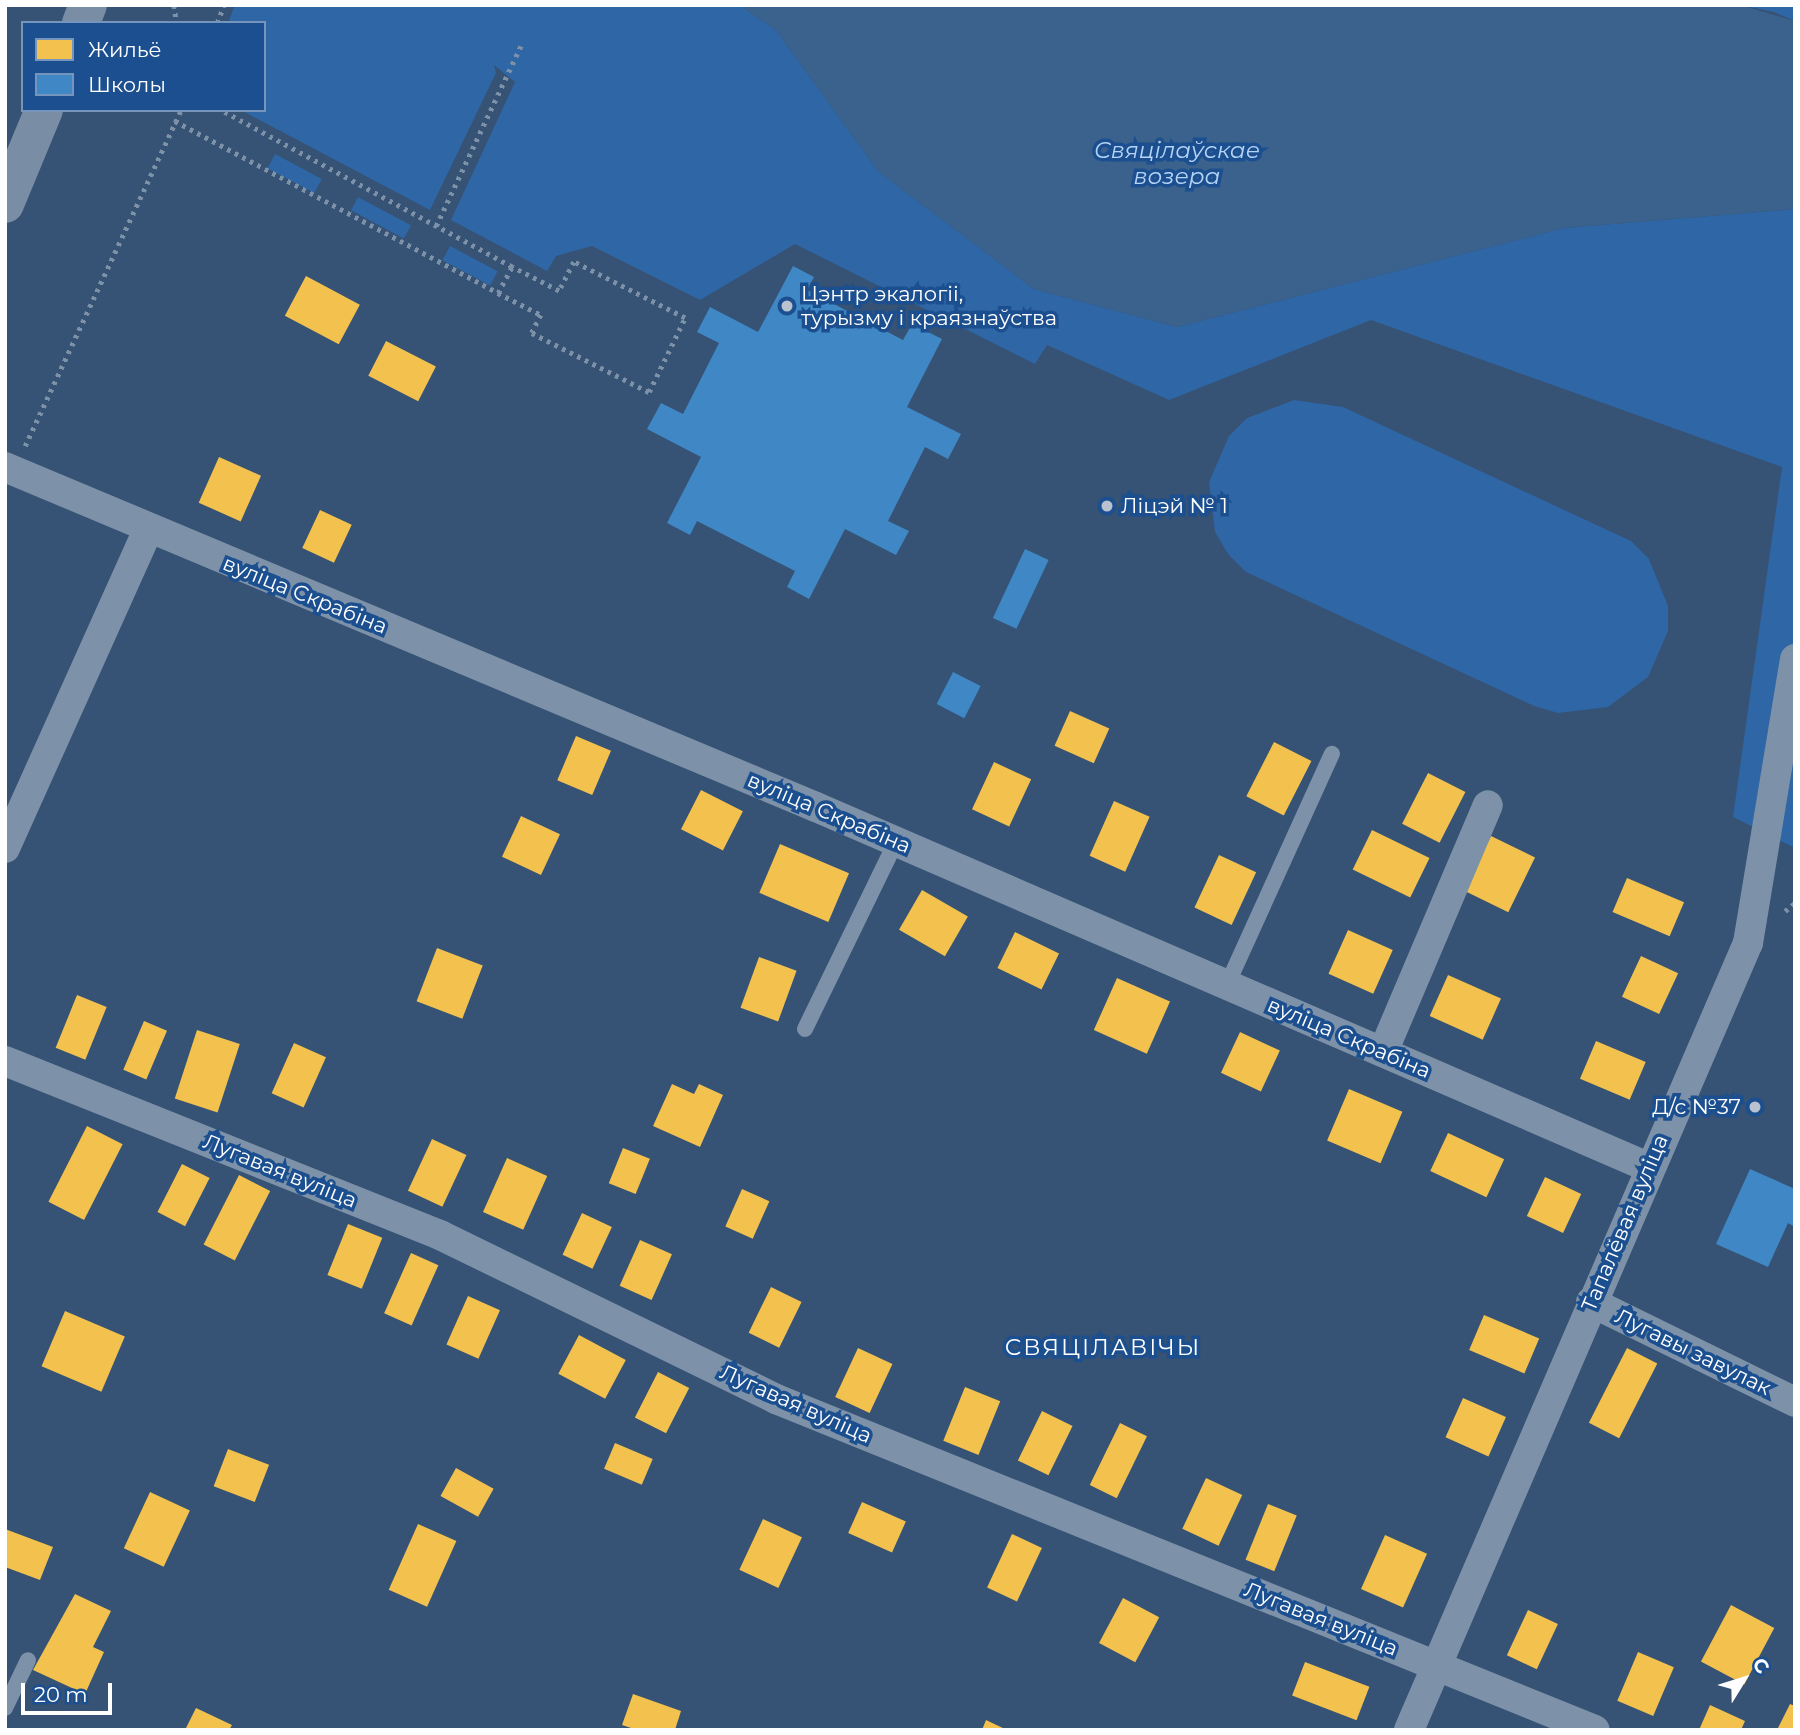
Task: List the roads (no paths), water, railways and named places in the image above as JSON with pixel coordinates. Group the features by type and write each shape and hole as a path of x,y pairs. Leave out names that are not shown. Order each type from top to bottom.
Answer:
{"main road":[{"path":"5,204 43,112"}],"street":[{"name":"вуліца Скрабіна","path":"9,469 148,530 896,842 1648,1167"},
{"path":"5,848 148,530"},
{"name":"Тапалёвая вуліца","path":"1409,1730 1648,1167 1748,943 1795,659"},
{"path":"1383,1052 1488,805"},
{"name":"Лугавая вуліца","path":"5,1062 440,1235 776,1399 1595,1730"},
{"name":"Лугавы завулак","path":"1591,1303 1795,1402"}],"lane":[{"path":"1227,985 1332,754"},
{"path":"804,1029 896,842"},
{"path":"5,1708 28,1660"}],"water":[{"name":"Свяцілаўскае возера","path":"739,5 1740,5 1795,21 1795,209 1564,228 1177,327 1034,289 878,171 776,30"}],"place":[{"name":"Цэнтр экалогіі, турызму і краязнаўства","path":"787,306"},
{"name":"Ліцэй № 1","path":"1107,506"},
{"name":"Д/с №37","path":"1755,1107"}],"district":[{"name":"СВЯЦІЛАВІЧЫ","path":"1103,1347"}]}
